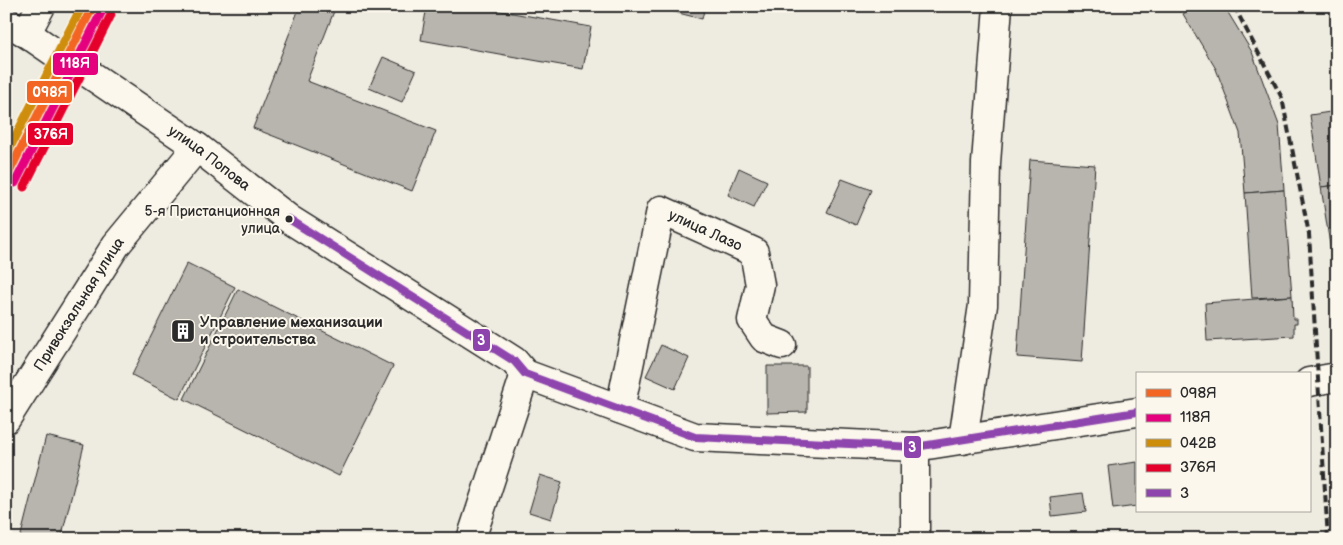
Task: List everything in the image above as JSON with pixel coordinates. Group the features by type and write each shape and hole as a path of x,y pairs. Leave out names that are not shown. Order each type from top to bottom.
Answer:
{"street":[{"path":"17,27 41,6"},
{"path":"964,440 983,305 986,163 998,6"},
{"name":"улица Попова","path":"17,27 197,147 289,218 514,361 525,374 695,436 914,448 1136,412"},
{"name":"Привокзальная улица","path":"6,419 116,244 197,147"},
{"name":"улица Лазо","path":"620,409 660,210 754,252 760,285 752,320 764,338 782,345"},
{"path":"471,539 525,374"},
{"path":"1310,382 1337,377"},
{"path":"914,448 915,539"}],"building":[{"path":"300,6 336,6 307,81 436,131 412,191 253,128"},
{"path":"427,6 473,6 591,27 583,69 421,40"},
{"path":"651,6 705,6 702,19"},
{"path":"1195,6 1224,6 1252,52 1279,125 1284,190 1245,193 1240,133 1216,69 1183,14"},
{"path":"383,57 416,71 402,102 369,88"},
{"path":"1337,111 1337,185 1321,187 1310,115"},
{"path":"1030,160 1095,165 1082,362 1017,357"},
{"path":"739,168 767,181 754,207 728,195"},
{"path":"842,179 871,190 856,225 827,212"},
{"path":"1337,185 1337,290 1321,187"},
{"path":"1284,190 1292,296 1252,298 1245,193"},
{"name":"Управление механизации и строительства","path":"187,263 235,287 179,399 132,375"},
{"path":"238,289 393,366 339,476 184,399"},
{"path":"1292,296 1293,319 1297,319 1297,324 1294,324 1294,336 1207,341 1205,303"},
{"path":"661,345 689,358 675,389 646,376"},
{"path":"767,366 807,366 807,412 767,413"},
{"path":"46,436 84,445 61,539 20,539"},
{"path":"1136,462 1136,506 1113,509 1108,466"},
{"path":"540,475 562,482 551,519 529,512"},
{"path":"1083,493 1086,512 1052,516 1050,497"}],"railway":[{"path":"1234,6 1282,98 1309,234 1328,539"}],"transit line":[{"name":"042В","path":"6,155 82,6"},
{"name":"098Я","path":"6,178 93,6"},
{"name":"118Я","path":"15,183 102,11"},
{"name":"376Я","path":"24,187 111,15"},
{"name":"3","path":"289,219 514,361 525,374 695,437 915,447 1136,412"}],"place":[{"name":"5-я Пристанционная улица","path":"289,219"},
{"name":"Управление механизации и строительства","path":"183,331"}]}
